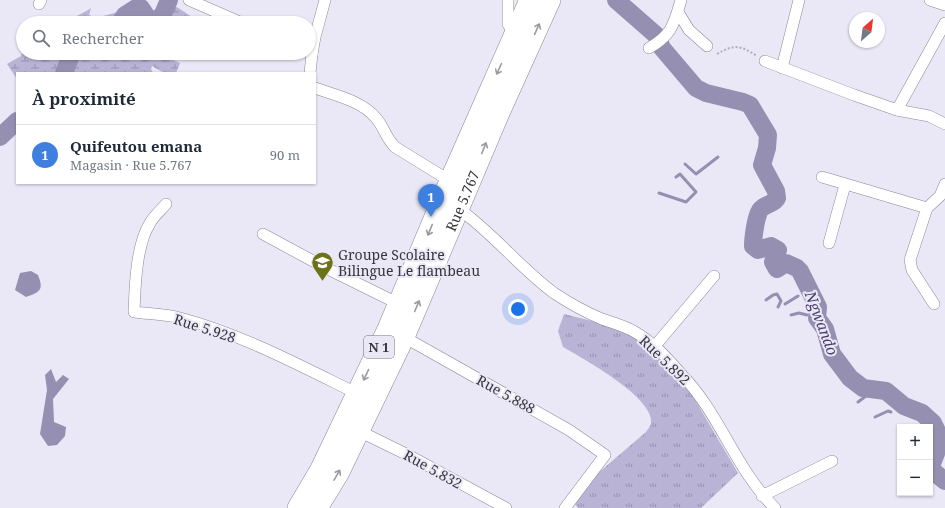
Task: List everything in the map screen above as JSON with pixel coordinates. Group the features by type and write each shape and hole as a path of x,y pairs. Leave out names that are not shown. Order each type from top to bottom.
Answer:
{"highway":[{"name":"N 1","path":"298,508 321,469 358,394 399,304 450,181 530,0"},
{"name":"Rue 5.767","path":"317,508 339,472 404,337 460,209 499,112 550,0"}],"street":[{"path":"190,0 207,4 229,16"},
{"path":"316,33 325,0"},
{"path":"508,0 508,24 514,34"},
{"path":"649,48 661,42 667,35 675,21 681,0"},
{"path":"782,68 799,0"},
{"path":"930,0 945,5"},
{"path":"678,12 689,30 707,46"},
{"path":"897,110 945,23"},
{"path":"310,72 311,60"},
{"path":"765,61 897,110 929,116 945,124"},
{"path":"316,88 358,105 375,117 388,140 395,147 450,181"},
{"path":"822,177 927,208"},
{"path":"934,304 910,265 910,260 927,208 940,196 945,184"},
{"path":"829,243 845,185"},
{"name":"Rue 5.928","path":"166,204 150,224 145,234 135,286 134,312 178,317 194,322 245,341 358,394"},
{"name":"Rue 5.892","path":"460,209 481,226 537,280 555,293 592,315 638,333 654,347 683,375 700,396 747,476 762,496 775,508"},
{"path":"263,234 324,268 399,304"},
{"path":"654,347 714,276"},
{"name":"Rue 5.888","path":"404,337 569,430 605,455 565,508"},
{"name":"Rue 5.832","path":"359,431 408,455 506,508"},
{"path":"762,496 832,461"}],"path":[{"path":"717,54 731,46 737,46 765,61"}],"green space":[{"path":"171,4 190,16 164,16"},
{"path":"91,8 89,15 91,16 77,16"},
{"path":"118,12 120,14 119,16 103,16"},
{"path":"16,59 66,60 60,72 16,72 16,78 7,64"},
{"path":"71,60 173,60 180,63 176,72 162,72 152,66 151,69 152,72 66,72"},
{"path":"564,314 612,326 644,343 691,393 738,473 701,508 578,508 575,504 597,474 646,432 651,424 649,414 642,403 630,391 601,369 563,347 558,331"}],"shaded area":[{"path":"31,271 38,275 41,287 35,294 26,297 15,290 20,273"},
{"path":"51,369 56,382 63,375 69,379 53,399 54,422 66,427 65,436 57,445 48,446 40,434 47,390 45,375"}],"waterway":[{"path":"161,16 169,0"},
{"name":"Ngwando","path":"616,0 656,35 662,48 696,88 706,93 750,105 768,135 767,148 762,165 776,191 777,198 774,202 763,207 759,211 755,226 753,246 758,250 771,246 778,250 773,262 777,269 786,263 800,271 818,307 817,318 825,329 832,354 850,378 863,388 886,391 904,406 922,413 933,423 938,433 940,443 931,466 933,471 945,481"},
{"path":"124,16 136,8 141,8 146,16"},
{"path":"64,72 69,60"},
{"path":"0,137 16,122"},
{"path":"685,164 696,174 718,157"},
{"path":"659,193 686,202 696,192 680,174 676,177"},
{"path":"766,300 777,294 781,301 778,307"},
{"path":"785,304 798,296"},
{"path":"791,315 799,313 807,315"},
{"path":"858,402 870,393"},
{"path":"875,417 888,411 891,412"}],"place":[{"name":"Quifeutou emana","path":"431,217"},
{"name":"Groupe Scolaire Bilingue Le flambeau","path":"322,282"}]}
